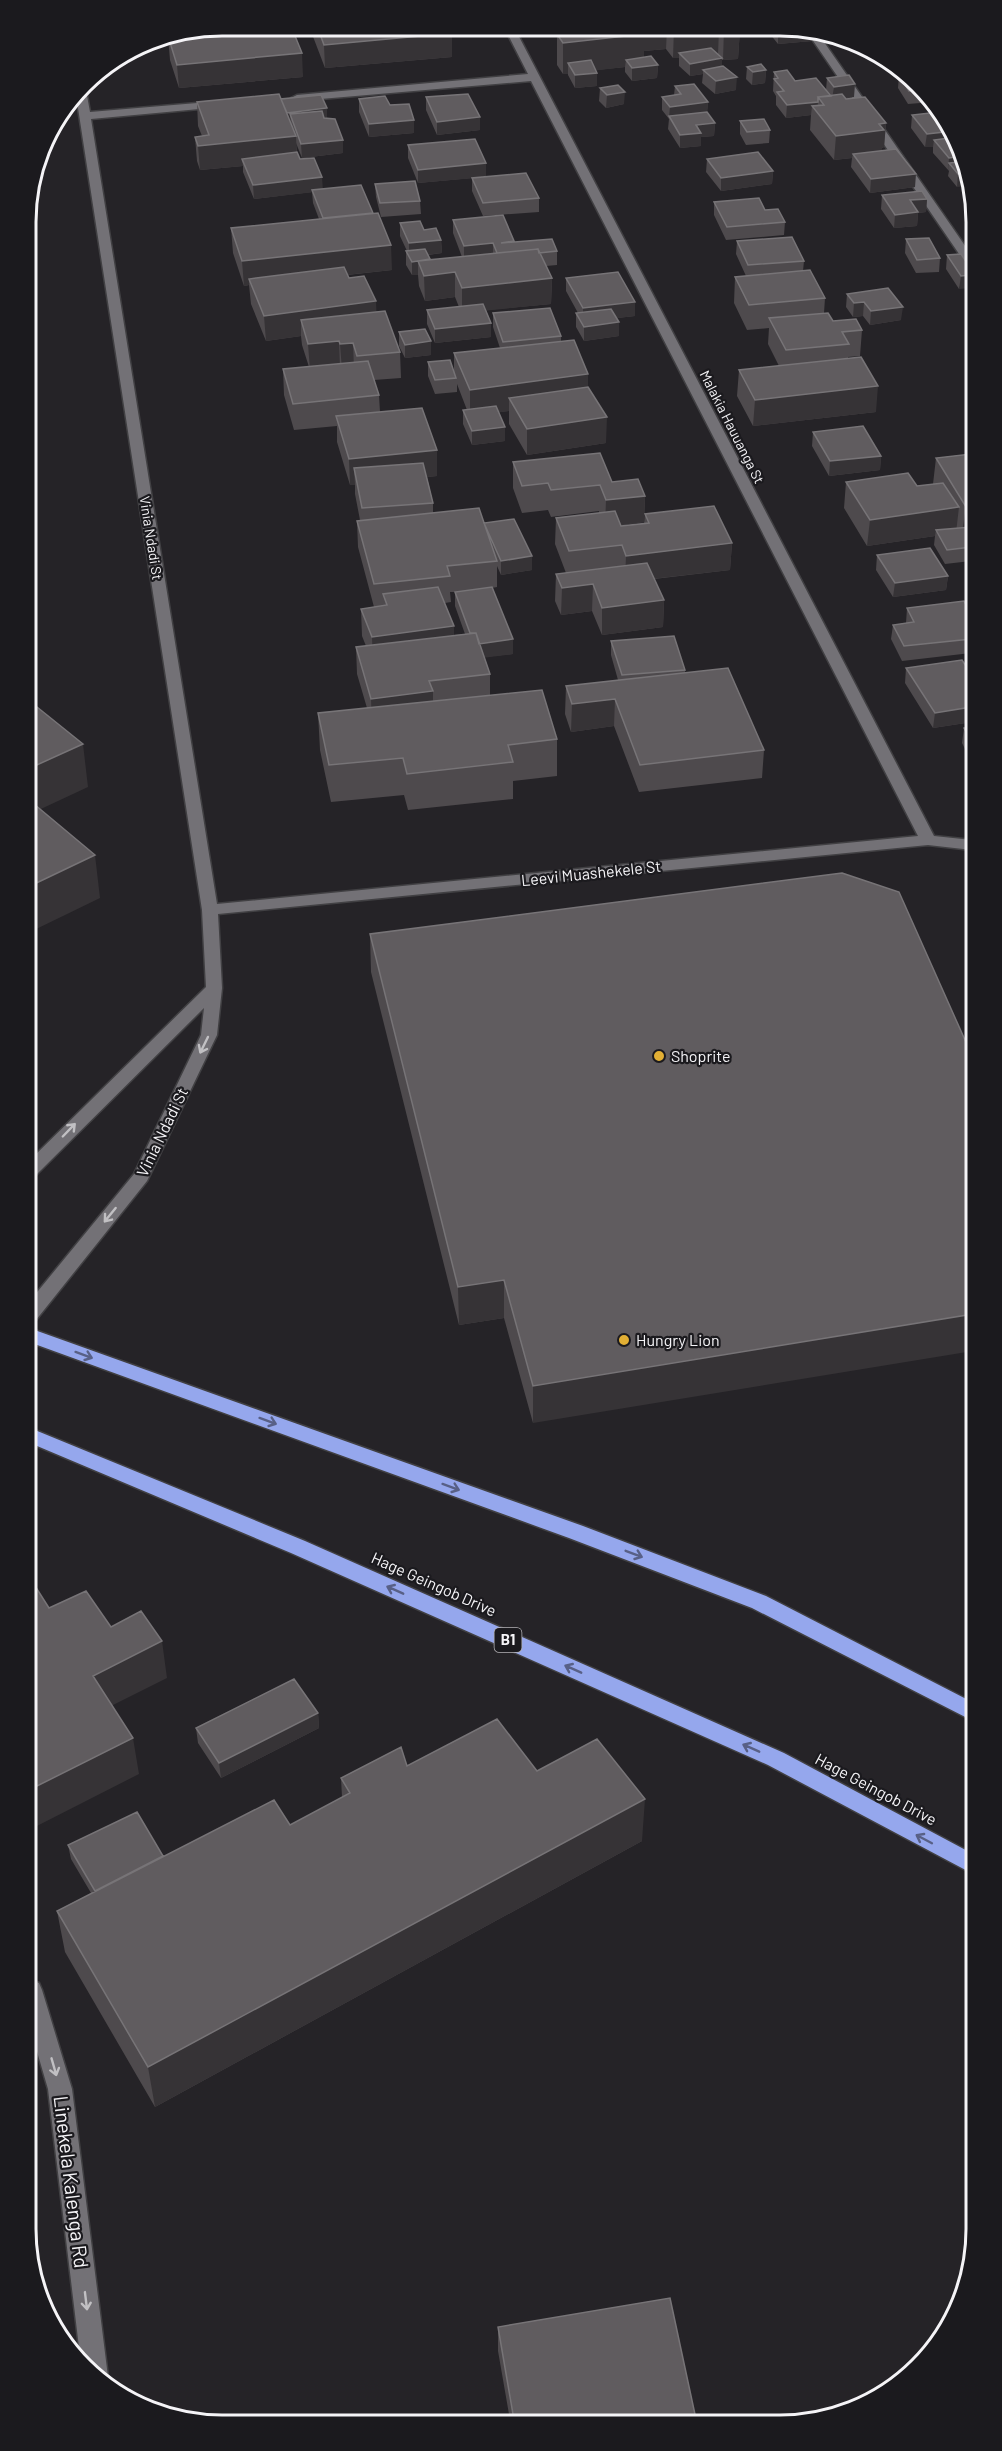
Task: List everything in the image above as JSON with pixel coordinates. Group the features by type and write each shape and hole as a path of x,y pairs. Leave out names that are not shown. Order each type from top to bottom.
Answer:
{"highway":[{"path":"36,1338 576,1532 759,1602 966,1708"},
{"name":"Hage Geingob Drive","path":"36,1438 298,1547 776,1759 966,1861"}],"street":[{"name":"Malakia Hauuanga St","path":"514,36 928,840"},
{"path":"818,40 966,255"},
{"path":"286,99 534,77"},
{"name":"Vinia Ndadi St","path":"36,1306 141,1177 209,1035 214,988 210,910 82,99"},
{"path":"85,116 238,103"},
{"name":"Leevi Muashekele St","path":"210,910 928,840 966,844"},
{"path":"36,1165 214,988"},
{"name":"Linekela Kalenga Rd","path":"36,2007 60,2089 93,2364"}],"building":[{"path":"210,36 295,36 302,53 177,65 170,44"},
{"path":"321,36 420,36 324,45"},
{"path":"558,36 627,36 563,43"},
{"path":"711,48 722,58 690,64 679,53"},
{"path":"651,56 658,65 632,68 626,60"},
{"path":"591,60 597,73 575,75 568,63"},
{"path":"761,64 766,70 753,72 747,67"},
{"path":"723,66 737,77 716,81 703,70"},
{"path":"787,70 795,81 816,78 831,96 818,97 818,102 787,105 777,92 784,91 774,79 778,78 774,72"},
{"path":"849,75 855,84 834,87 827,78"},
{"path":"694,84 708,102 670,107 662,97 681,94 675,86"},
{"path":"618,85 625,92 607,95 600,88"},
{"path":"279,94 296,136 198,146 195,137 209,135 197,102"},
{"path":"468,94 480,117 437,122 426,97"},
{"path":"842,94 846,99 865,97 886,123 879,124 884,130 836,136 812,106 824,105 818,97"},
{"path":"321,95 327,108 287,113 281,99"},
{"path":"385,96 390,105 409,104 414,120 369,124 359,99"},
{"path":"322,111 324,118 335,119 343,140 301,144 290,114"},
{"path":"707,112 715,123 696,125 701,133 680,135 669,116"},
{"path":"930,113 943,132 927,134 912,115"},
{"path":"764,119 770,130 747,132 740,121"},
{"path":"946,138 954,157 949,158 934,140"},
{"path":"475,139 486,163 418,170 408,145"},
{"path":"896,149 916,174 871,179 853,154"},
{"path":"297,152 300,159 314,158 322,177 253,185 242,159"},
{"path":"758,152 773,171 721,178 707,159"},
{"path":"956,162 960,174 958,174 949,163"},
{"path":"526,173 539,198 483,203 472,178"},
{"path":"415,181 420,201 380,203 375,184"},
{"path":"361,185 373,213 323,218 312,190"},
{"path":"922,191 927,199 910,200 918,212 895,215 882,195"},
{"path":"759,198 765,210 778,209 785,222 727,227 714,202"},
{"path":"378,213 391,245 242,261 231,228"},
{"path":"503,215 514,241 501,243 552,239 557,251 539,253 538,249 497,253 493,243 464,246 453,220"},
{"path":"420,221 424,230 436,228 441,240 409,243 400,223"},
{"path":"792,237 804,261 748,265 737,241"},
{"path":"929,238 940,258 917,260 906,239"},
{"path":"425,249 430,259 412,262 406,251"},
{"path":"538,249 552,278 462,288 455,272 424,276 418,261"},
{"path":"961,254 966,262 966,275 961,276 947,255"},
{"path":"344,267 349,278 364,276 376,301 264,316 249,279"},
{"path":"810,270 825,298 749,305 735,277"},
{"path":"618,272 635,302 583,308 566,278"},
{"path":"888,288 903,307 871,311 864,302 854,303 847,294"},
{"path":"483,304 491,323 435,329 427,310"},
{"path":"550,308 561,336 503,342 493,313"},
{"path":"611,309 619,322 584,327 576,313"},
{"path":"385,311 400,352 357,356 353,343 340,344 339,341 308,344 301,320"},
{"path":"828,313 833,321 856,319 862,330 842,332 849,344 786,350 769,318"},
{"path":"425,329 431,341 405,345 399,332"},
{"path":"574,340 588,374 470,390 454,353"},
{"path":"861,357 878,386 755,400 739,370"},
{"path":"450,360 456,378 435,380 428,362"},
{"path":"368,361 379,395 293,404 283,369"},
{"path":"588,387 607,417 527,429 509,398"},
{"path":"496,406 505,427 472,431 463,410"},
{"path":"422,408 437,450 349,459 336,416"},
{"path":"863,426 881,456 830,461 813,432"},
{"path":"600,453 612,482 638,479 645,496 606,500 600,485 551,490 548,483 522,486 513,462"},
{"path":"966,455 966,507 936,458"},
{"path":"423,463 433,503 362,508 354,468"},
{"path":"908,473 917,486 943,483 959,507 870,520 846,482"},
{"path":"714,506 732,543 626,556 622,545 569,551 556,518 615,511 621,526 649,523 645,514"},
{"path":"479,508 497,561 447,566 450,576 374,584 357,521"},
{"path":"514,519 532,556 501,561 484,523"},
{"path":"966,527 966,548 947,550 936,530"},
{"path":"930,548 948,576 895,583 877,555"},
{"path":"647,563 664,600 602,608 593,584 562,588 556,574"},
{"path":"438,587 454,626 372,637 361,609 387,605 383,594"},
{"path":"492,587 513,639 479,644 476,633 470,633 455,592"},
{"path":"964,601 966,640 904,646 893,625 914,622 907,608"},
{"path":"476,633 490,674 429,681 433,691 371,699 356,647"},
{"path":"674,636 685,670 622,675 611,641"},
{"path":"962,660 966,666 966,708 935,713 906,668"},
{"path":"728,668 764,750 640,765 615,699 572,704 566,686"},
{"path":"542,690 557,739 508,745 513,762 407,774 403,758 329,765 318,713"},
{"path":"37,707 83,744 36,765"},
{"path":"36,806 95,855 36,883"},
{"path":"842,873 899,892 966,1042 966,1315 533,1386 504,1280 458,1287 370,934"},
{"path":"36,1587 49,1608 86,1591 111,1627 141,1611 162,1641 93,1676 133,1738 36,1786"},
{"path":"294,1679 318,1713 219,1763 196,1728"},
{"path":"497,1719 537,1771 597,1739 645,1799 148,2067 57,1911 274,1800 290,1825 350,1793 341,1778 401,1747 407,1766"},
{"path":"137,1812 163,1856 95,1891 68,1845"},
{"path":"670,2298 695,2415 513,2415 498,2327"}],"place":[{"name":"Shoprite","path":"659,1056"},
{"name":"Hungry Lion","path":"624,1340"}]}
